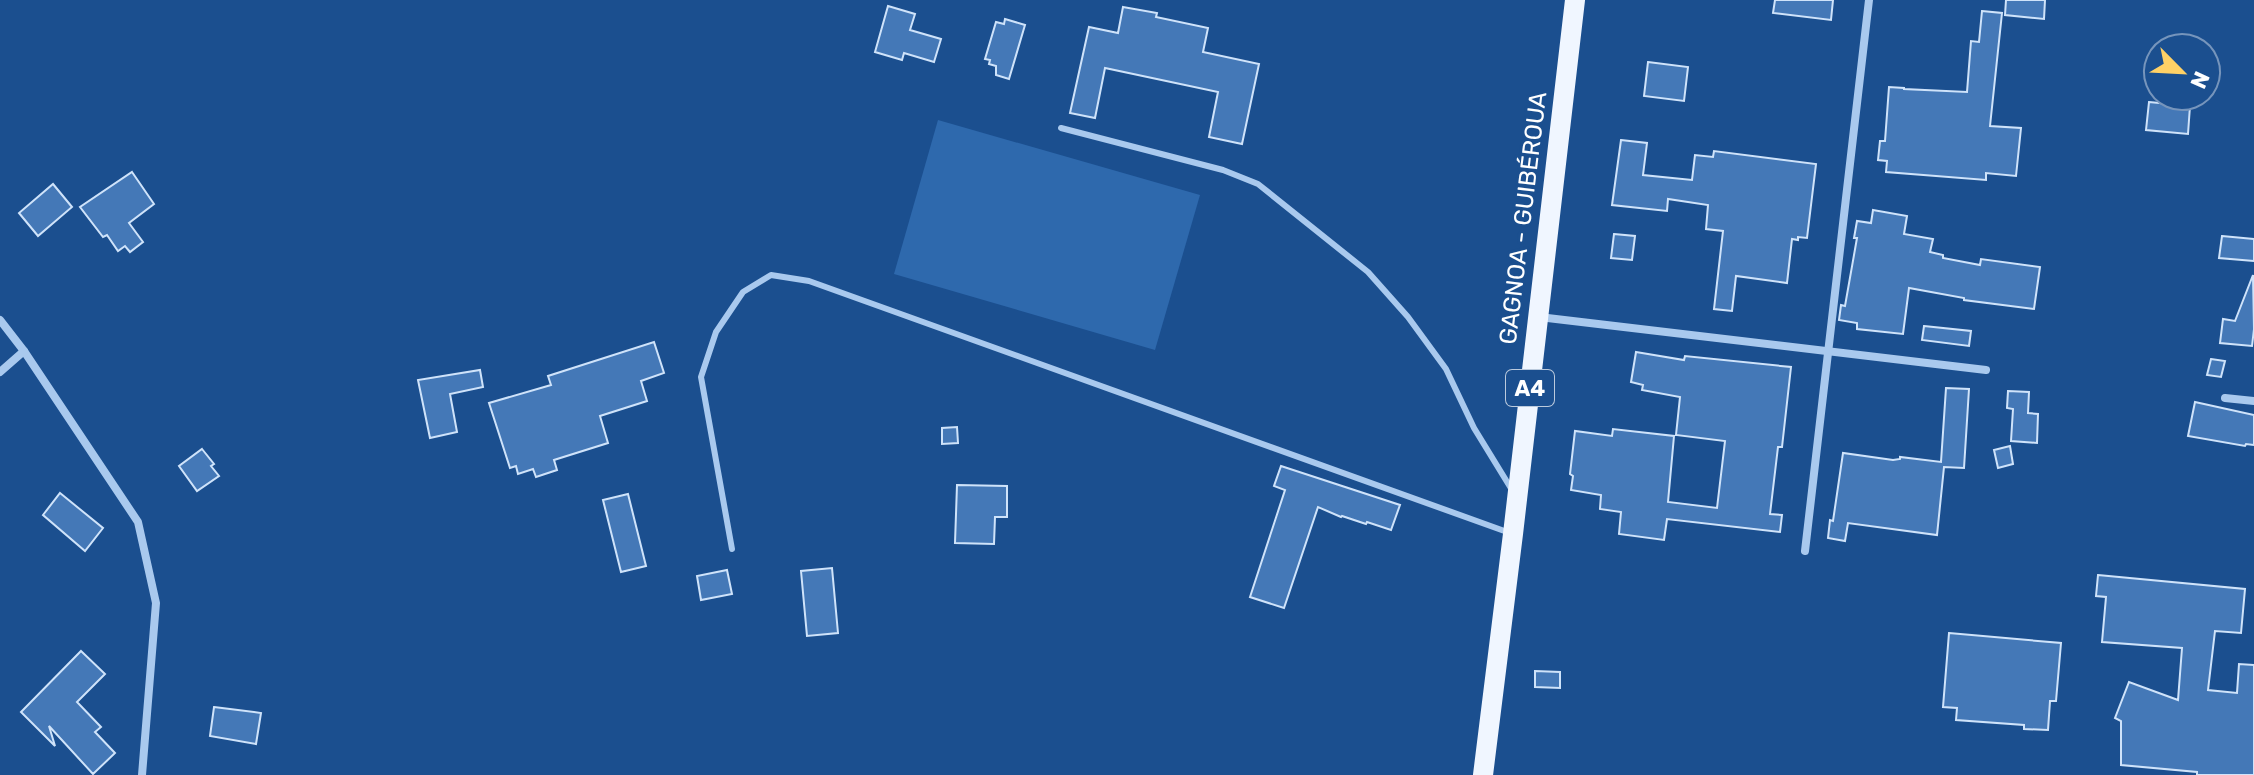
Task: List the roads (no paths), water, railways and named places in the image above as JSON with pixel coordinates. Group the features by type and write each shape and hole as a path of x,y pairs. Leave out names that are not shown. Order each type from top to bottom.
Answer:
{"main road":[{"name":"GAGNOA - GUIBÉROUA","path":"1483,775 1575,0"}],"street":[{"path":"1805,551 1869,0"},
{"path":"1538,317 1986,370"},
{"path":"0,320 138,522 156,603 142,775"},
{"path":"0,372 24,351"},
{"path":"2225,398 2254,401"}],"lane":[{"path":"1061,128 1223,170 1258,184 1368,272 1408,317 1446,369 1474,428 1517,497"},
{"path":"732,549 701,377 716,332 743,292 771,275 809,281 1513,534"}]}
